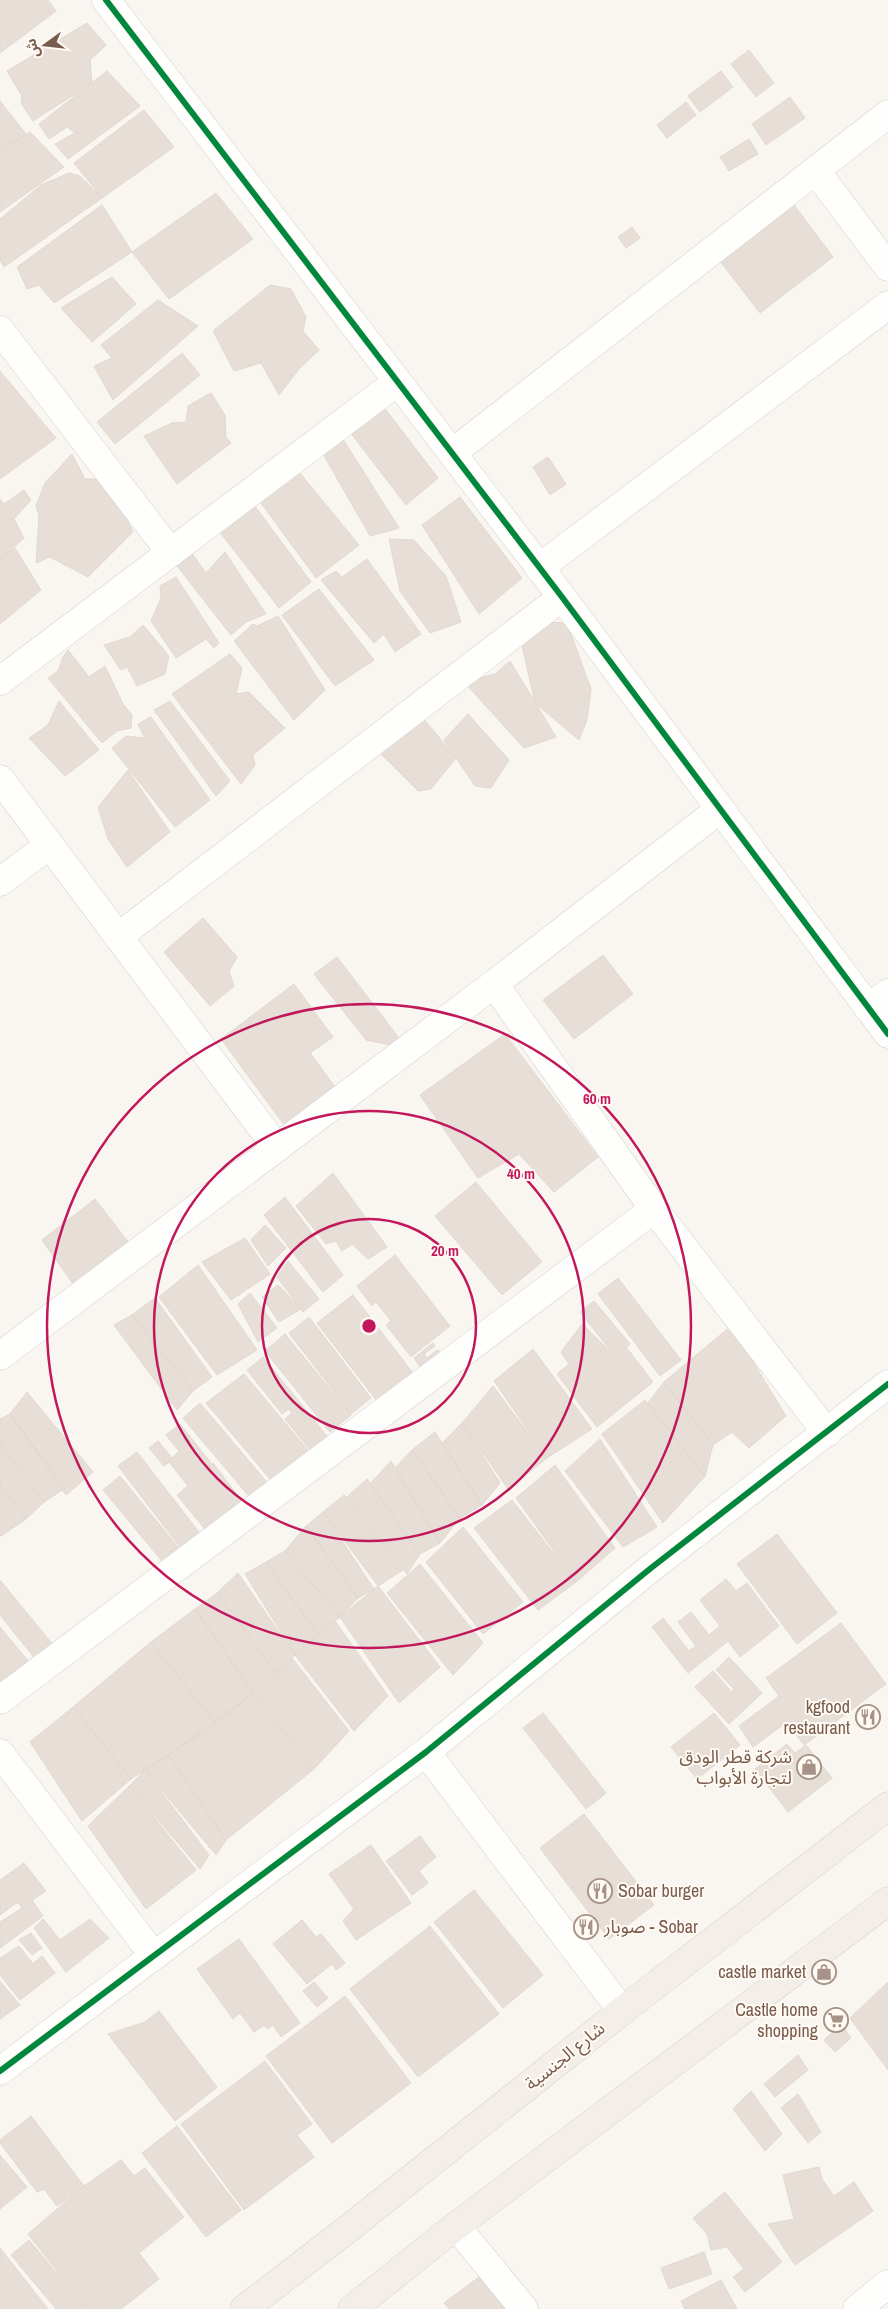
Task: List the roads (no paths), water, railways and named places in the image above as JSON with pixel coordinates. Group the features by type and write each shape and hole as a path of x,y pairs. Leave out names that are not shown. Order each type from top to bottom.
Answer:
{"main road":[{"name":"شارع الجنسية","path":"244,2309 622,2011 888,1806"},
{"path":"352,2309 456,2226 888,1901"}],"street":[{"path":"106,0 562,597 720,808 878,1001 888,1034"},
{"path":"452,453 888,114"},
{"path":"816,171 888,267"},
{"path":"539,568 888,305"},
{"path":"0,330 171,553"},
{"path":"0,681 398,382"},
{"path":"118,937 562,597"},
{"path":"0,779 277,1148"},
{"path":"0,1356 494,984 720,808"},
{"path":"0,882 49,845"},
{"path":"494,984 654,1209 827,1433"},
{"path":"0,1700 654,1209"},
{"path":"0,2071 426,1752 651,1568 888,1384"},
{"path":"426,1752 622,2011"},
{"path":"0,1753 154,1956"},
{"path":"456,2226 524,2309"},
{"path":"857,2309 888,2284"}],"place":[{"name":"kgfood restaurant","path":"868,1717"},
{"name":"شركة قطر الودق لتجارة الأبواب","path":"809,1767"},
{"name":"Sobar burger","path":"600,1891"},
{"name":"صوبار - Sobar","path":"586,1927"},
{"name":"castle market","path":"824,1972"},
{"name":"Castle home shopping","path":"836,2020"}]}
